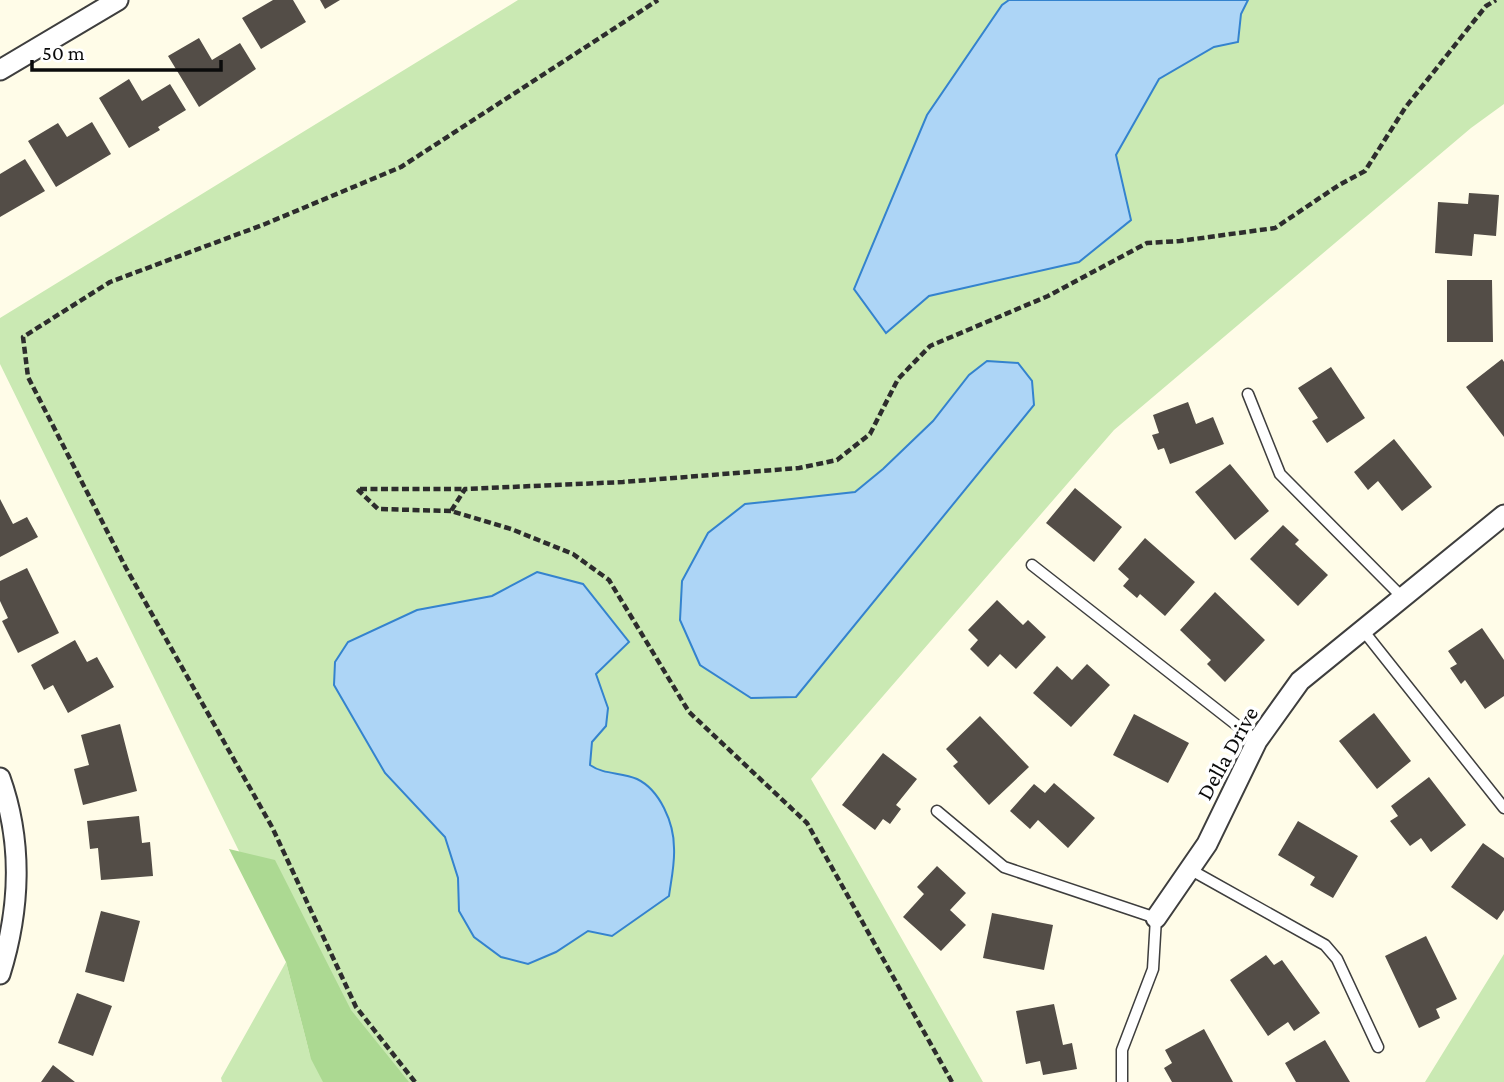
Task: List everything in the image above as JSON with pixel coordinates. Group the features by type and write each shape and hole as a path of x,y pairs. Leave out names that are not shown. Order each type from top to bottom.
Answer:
{"street":[{"path":"0,69 118,0"},
{"name":"Della Drive","path":"1156,918 1207,844 1257,741 1300,681 1504,514"},
{"path":"0,778 10,813 16,864 16,899 10,943 0,974"}],"lane":[{"path":"1248,394 1280,474 1402,597"},
{"path":"1032,565 1257,741"},
{"path":"1362,629 1504,808"},
{"path":"937,811 1004,867 1156,918 1153,969 1122,1050 1122,1082"},
{"path":"1191,870 1325,944 1337,959 1378,1047"}],"path":[{"path":"415,1082 356,1007 272,827 126,568 28,377 23,337 110,282 265,224 401,167 659,0"},
{"path":"952,1082 807,823 689,712 609,580 573,554 511,529 451,511 378,509 357,489 466,489 623,482 799,468 837,460 870,434 898,379 930,346 1048,296 1147,243 1275,228 1365,171 1405,108 1486,6 1496,0"},
{"path":"451,511 466,489"}],"green space":[{"path":"518,0 1504,0 1504,104 1471,128 1114,430 811,779 983,1082 222,1082 221,1078 286,962 311,1059 287,949 0,364 0,318"},
{"path":"229,849 275,860 351,1010 409,1082 323,1082 311,1059 286,962"},
{"path":"1504,954 1504,1082 1425,1082"}],"water":[{"path":"1009,0 1248,0 1241,14 1238,42 1214,47 1159,79 1116,155 1131,220 1079,262 929,296 886,333 854,289 927,115 1002,5"},
{"path":"987,361 1018,363 1032,381 1034,405 796,697 751,698 700,665 680,620 682,581 708,533 745,504 855,492 933,421 969,375"},
{"path":"537,572 583,584 629,642 596,674 608,708 606,726 592,742 590,765 637,779 652,791 668,818 674,854 669,896 612,936 588,931 556,952 528,964 501,957 474,937 459,911 458,878 445,837 385,773 334,685 335,662 348,642 417,610 492,596"}],"building":[{"path":"273,0 293,0 306,22 261,49 242,18"},
{"path":"320,0 340,0 325,9"},
{"path":"199,38 212,60 240,43 256,69 199,107 168,56"},
{"path":"129,79 142,101 170,84 186,110 158,127 160,130 129,148 99,98"},
{"path":"92,122 111,154 56,187 28,141 58,123 67,137"},
{"path":"25,159 45,191 0,217 0,174"},
{"path":"1469,193 1499,195 1496,236 1474,234 1472,256 1435,253 1438,202 1468,204"},
{"path":"1447,280 1492,280 1493,342 1447,342"},
{"path":"1502,359 1504,362 1504,437 1466,387"},
{"path":"1331,367 1365,418 1327,443 1312,421 1318,418 1298,388"},
{"path":"1188,402 1196,424 1213,417 1224,444 1170,464 1164,448 1158,450 1152,435 1159,433 1153,415"},
{"path":"1394,439 1432,487 1402,511 1378,481 1368,490 1354,472"},
{"path":"1230,464 1269,511 1235,540 1195,492"},
{"path":"1075,488 1122,527 1094,562 1046,523"},
{"path":"0,499 13,524 27,517 38,537 0,557"},
{"path":"1283,525 1299,540 1295,544 1328,575 1298,606 1250,559"},
{"path":"1145,538 1195,582 1165,616 1140,594 1137,598 1123,586 1129,579 1118,569"},
{"path":"27,568 59,633 18,653 2,621 8,618 0,601 0,581"},
{"path":"1215,592 1265,640 1225,682 1207,664 1211,660 1180,630"},
{"path":"997,600 1023,625 1028,620 1046,637 1016,669 1000,654 988,667 970,649 978,640 968,630"},
{"path":"1482,628 1504,660 1504,696 1485,709 1465,680 1461,684 1450,668 1457,664 1448,651"},
{"path":"75,640 87,662 97,657 114,687 68,713 53,685 44,690 31,665"},
{"path":"1087,664 1110,685 1071,727 1033,693 1057,666 1072,680"},
{"path":"1374,713 1411,761 1377,789 1339,741"},
{"path":"1134,714 1189,743 1168,783 1113,755"},
{"path":"980,716 1029,767 989,805 953,766 958,762 946,749"},
{"path":"120,724 137,791 83,805 74,769 89,765 81,735"},
{"path":"883,753 917,779 896,805 901,809 890,824 883,819 875,830 842,805"},
{"path":"1429,777 1466,825 1431,852 1421,838 1410,846 1390,821 1398,816 1391,806"},
{"path":"1054,783 1095,818 1068,848 1038,820 1030,829 1010,811 1034,784 1045,793"},
{"path":"139,816 142,843 150,842 153,876 101,880 98,848 90,849 87,821"},
{"path":"1298,821 1358,856 1333,898 1310,885 1315,877 1278,855"},
{"path":"1483,843 1504,858 1504,910 1497,920 1451,887"},
{"path":"937,866 966,893 950,910 966,925 941,951 903,917 924,894 917,887"},
{"path":"101,911 140,921 124,982 85,972"},
{"path":"992,913 1053,925 1044,970 983,958"},
{"path":"1426,936 1457,999 1436,1009 1440,1018 1419,1028 1385,956"},
{"path":"1266,955 1274,965 1282,960 1320,1013 1294,1031 1288,1022 1268,1036 1230,980"},
{"path":"77,993 112,1006 93,1056 58,1043"},
{"path":"1054,1004 1063,1045 1072,1043 1077,1069 1043,1075 1040,1061 1026,1064 1016,1011"},
{"path":"1204,1029 1233,1082 1172,1082 1164,1068 1172,1063 1165,1050"},
{"path":"1325,1040 1350,1082 1296,1082 1285,1063"},
{"path":"53,1065 75,1082 41,1082"}]}
